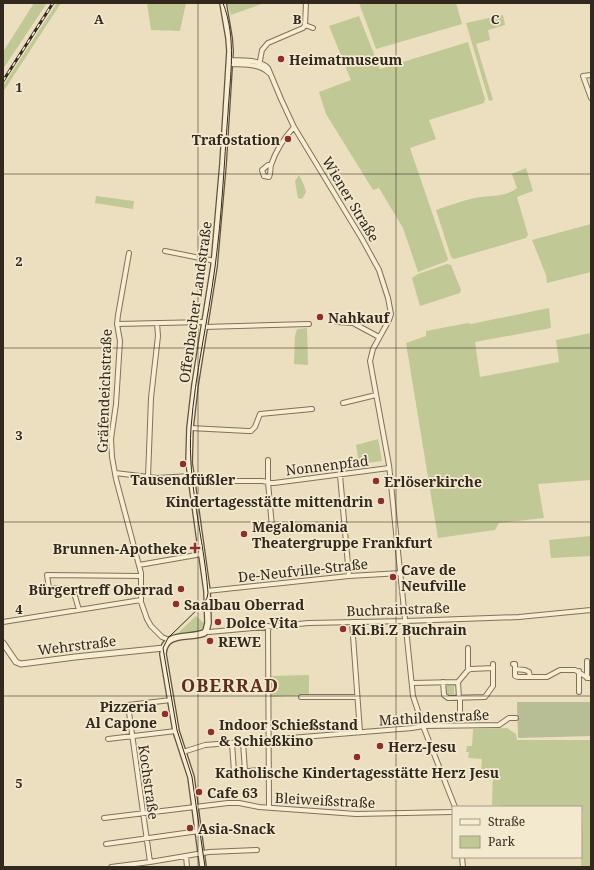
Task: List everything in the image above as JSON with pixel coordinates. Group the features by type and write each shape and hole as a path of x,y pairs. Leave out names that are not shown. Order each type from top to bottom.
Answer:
{"main road":[{"name":"Offenbacher Landstraße","path":"219,3 224,10"},
{"name":"Offenbacher Landstraße","path":"206,631 208,623 207,593 191,479 190,428 215,261 230,62 229,38 223,3"},
{"path":"204,867 191,777 176,731 163,656 164,648 168,640 177,637 200,634 206,631"}],"street":[{"path":"230,62 259,64 262,50 268,43 303,28 306,3"},
{"path":"304,25 313,28"},
{"name":"Wiener Straße","path":"259,64 272,76 294,127 361,237 379,270 388,298 391,314 373,349 370,361 390,468 412,683 415,704 455,806"},
{"path":"591,75 583,76 591,98"},
{"path":"271,165 282,140 294,127"},
{"path":"165,251 215,261"},
{"name":"Gräfendeichstraße","path":"129,253 117,324 120,341 116,404 111,449 115,473 139,565 141,576 141,600 147,619 151,626 162,637 168,640"},
{"path":"337,322 353,323 379,337"},
{"path":"148,477 151,398 158,336 157,323"},
{"path":"117,324 309,324"},
{"path":"343,403 376,395"},
{"path":"190,428 251,431 260,414 312,409"},
{"name":"Nonnenpfad","path":"268,460 268,482"},
{"name":"Nonnenpfad","path":"115,473 148,477 274,483 390,468"},
{"path":"340,475 349,576"},
{"path":"268,482 272,527"},
{"path":"139,565 202,554"},
{"name":"De-Neufville-Straße","path":"207,593 349,576 401,573"},
{"path":"79,610 74,589 49,588 47,575 141,576"},
{"path":"3,622 141,600"},
{"name":"Buchrainstraße","path":"206,631 209,632 308,623 519,617 591,610"},
{"path":"352,622 360,732"},
{"path":"268,626 269,808"},
{"name":"Wehrstraße","path":"3,643 16,662 21,664 75,656 164,648"},
{"path":"468,648 468,670"},
{"path":"587,661 589,678"},
{"path":"513,664 515,664 515,676 518,677 547,678 560,670 575,670 589,678"},
{"path":"443,682 445,697 459,698 485,697 493,686 493,666 468,670 458,682 459,698 460,712"},
{"path":"515,669 529,672 530,677"},
{"path":"579,671 579,692"},
{"path":"412,683 458,682"},
{"path":"302,697 357,697"},
{"name":"Kochstraße","path":"150,862 128,705 171,700"},
{"name":"Mathildenstraße","path":"183,752 206,745 423,726 499,725 508,718 516,718"},
{"path":"108,739 176,731"},
{"path":"243,742 245,771"},
{"path":"232,743 234,772"},
{"path":"219,774 269,769"},
{"name":"Bleiweißstraße","path":"104,818 143,812 160,812 196,806 228,803 269,808 356,814 452,812"},
{"path":"106,844 146,837 198,831"},
{"path":"111,867 217,851 257,850"},
{"path":"186,856 187,867"}],"green space":[{"path":"34,3 47,3 3,69 3,52"},
{"path":"57,3 61,3 3,92 3,86"},
{"path":"147,3 186,3 180,31 151,30"},
{"path":"227,3 264,3 231,15"},
{"path":"359,3 456,3 462,24 376,49"},
{"path":"503,15 505,25 488,30 490,40 476,44 493,100 489,101 466,23"},
{"path":"359,16 380,69 468,42 485,99 484,103 429,120 436,139 410,148 448,259 447,261 418,272 403,228 379,188 373,190 326,114 319,92 351,80 329,26"},
{"path":"526,168 533,191 517,197 528,235 526,238 454,259 451,257 436,210 470,199 502,195 512,191 517,188 512,174"},
{"path":"299,175 306,192 302,199 298,198 295,181"},
{"path":"96,196 134,201 133,209 95,203"},
{"path":"591,224 591,272 547,283 546,275 532,240"},
{"path":"447,264 451,265 461,290 460,293 420,306 412,278 418,274"},
{"path":"549,308 551,328 475,342 480,377 559,362 556,340 591,333 591,480 538,484 544,518 499,523 495,530 438,538 406,343 426,336 426,331 468,323 471,324"},
{"path":"307,328 308,365 294,364 295,336 297,329"},
{"path":"378,439 382,461 359,464 356,445"},
{"path":"591,536 591,556 551,558 549,540"},
{"path":"196,616 204,623 201,630 177,634"},
{"path":"309,675 309,695 271,697 271,676"},
{"path":"447,684 456,684 457,686 454,686 454,694 457,694 456,696 448,696 445,694 445,686"},
{"path":"517,702 591,702 591,736 518,738"},
{"path":"507,728 516,734 517,740 591,740 591,867 581,867 582,806 492,805 493,771 481,771 482,759 468,758 469,752 466,752 467,746 472,746 473,729"}],"tram line":[{"path":"205,867 192,777 177,730 163,648 168,638 204,603 208,593 191,469 190,449 193,408 215,267 223,190 232,58 230,30 223,3"}],"railway":[{"path":"3,81 53,3"}],"place":[{"name":"Heimatmuseum","path":"281,59"},
{"name":"Trafostation","path":"288,139"},
{"name":"Nahkauf","path":"320,317"},
{"name":"Tausendfüßler","path":"183,464"},
{"name":"Erlöserkirche","path":"376,481"},
{"name":"Kindertagesstätte mittendrin","path":"381,501"},
{"name":"Megalomania Theatergruppe Frankfurt","path":"244,534"},
{"name":"Brunnen-Apotheke","path":"195,548"},
{"name":"Cave de Neufville","path":"393,577"},
{"name":"Bürgertreff Oberrad","path":"181,589"},
{"name":"Saalbau Oberrad","path":"176,604"},
{"name":"Dolce Vita","path":"218,622"},
{"name":"Ki.Bi.Z Buchrain","path":"343,629"},
{"name":"REWE","path":"210,641"},
{"name":"Pizzeria Al Capone","path":"165,714"},
{"name":"Indoor Schießstand & Schießkino","path":"211,732"},
{"name":"Herz-Jesu","path":"380,746"},
{"name":"Katholische Kindertagesstätte Herz Jesu","path":"357,757"},
{"name":"Cafe 63","path":"199,792"},
{"name":"Asia-Snack","path":"190,828"}],"district":[{"name":"OBERRAD","path":"230,685"}]}
